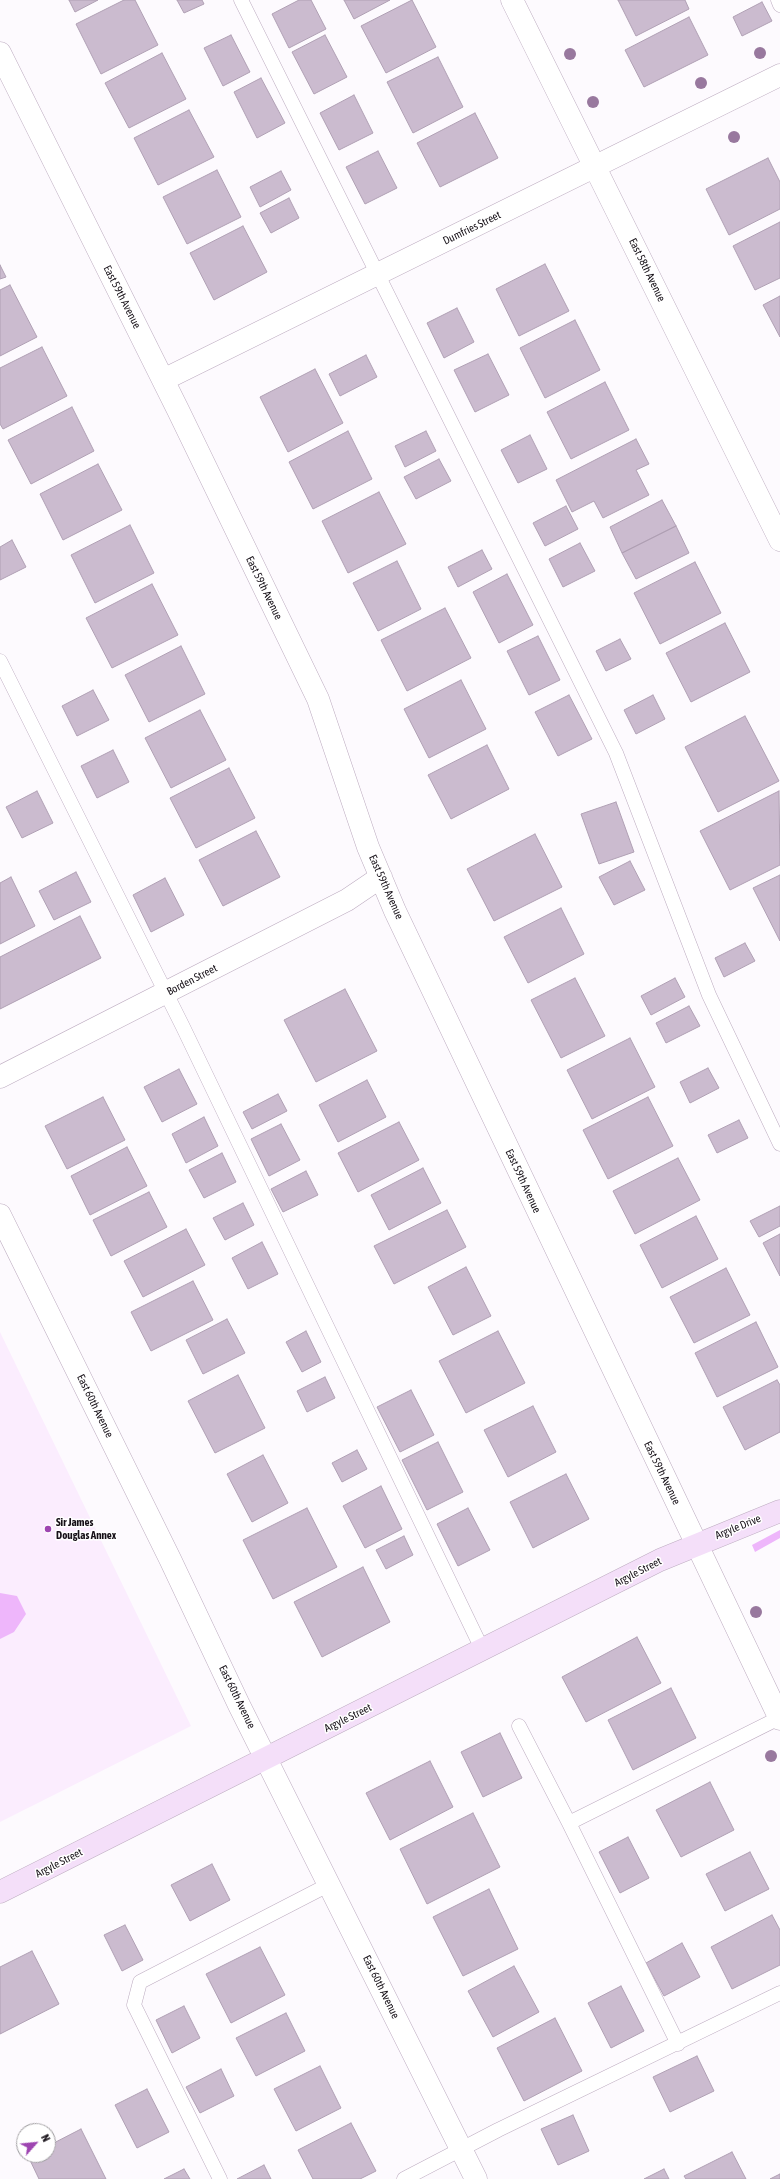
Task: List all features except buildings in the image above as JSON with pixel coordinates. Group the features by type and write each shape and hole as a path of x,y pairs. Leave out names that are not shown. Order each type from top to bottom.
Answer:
{"street":[{"name":"East 58th Avenue","path":"512,0 780,540"},
{"name":"East 59th Avenue","path":"0,53 163,380 318,699 368,847 381,877 458,1044 780,1719"},
{"name":"Dumfries Street","path":"163,380 596,168 780,76"},
{"name":"Borden Street","path":"0,1077 347,900 381,877"},
{"name":"East 60th Avenue","path":"0,1215 476,2179"},
{"name":"Argyle Drive","path":"697,1544 780,1511"},
{"name":"Argyle Street","path":"0,1892 483,1651 660,1560 697,1544"}],"lane":[{"path":"241,0 616,753 709,996 780,1144"},
{"path":"778,0 780,5"},
{"path":"0,661 167,993 483,1651"},
{"path":"569,1823 780,1719"},
{"path":"519,1726 569,1823 678,2044"},
{"path":"220,2179 134,2005 140,1982 330,1884"},
{"path":"404,2179 461,2149 780,1993"}],"shaded area":[{"name":"Sir James Douglas Annex","path":"0,1332 191,1726 0,1822"},
{"path":"780,1530 780,1538 755,1552 752,1545"},
{"path":"0,1593 17,1596 26,1614 14,1632 0,1639"}],"place":[{"name":"Sir James Douglas Annex","path":"48,1529"}]}
